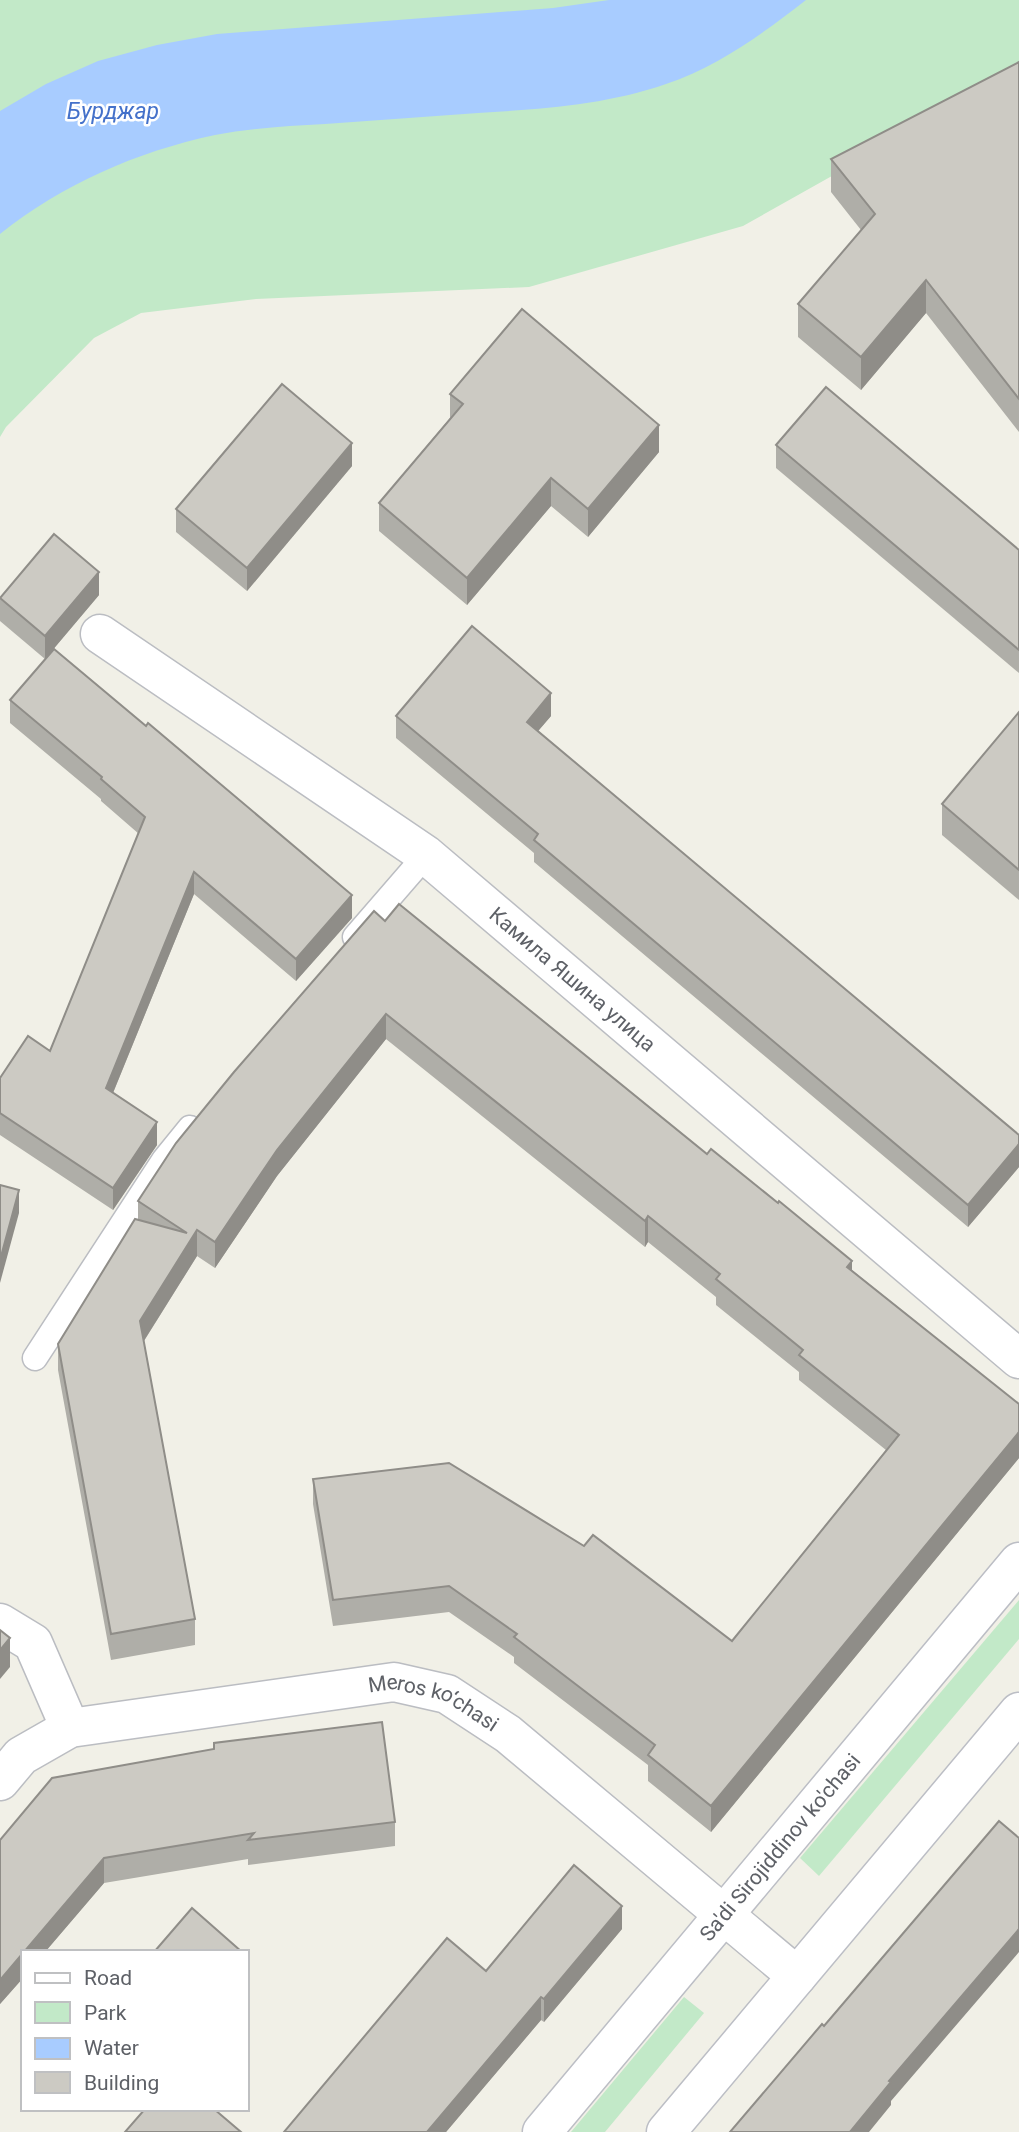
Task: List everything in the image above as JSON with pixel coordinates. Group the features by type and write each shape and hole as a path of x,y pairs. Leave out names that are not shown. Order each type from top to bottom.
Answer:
{"street":[{"name":"Камила Яшина улица","path":"100,634 426,855 1019,1359"},
{"name":"Sa'di Sirojiddinov ko'chasi","path":"542,2132 1019,1562"},
{"path":"0,1623 33,1643 70,1728"},
{"name":"Meros ko‘chasi","path":"0,1781 21,1756 70,1728 394,1682 447,1694 508,1734 797,1976"},
{"path":"666,2132 1019,1712"}],"lane":[{"path":"338,957 426,855"},
{"path":"35,1358 164,1160 206,1108"}],"green space":[{"path":"0,0 1019,0 1019,71 743,226 529,287 256,299 141,313 94,338 6,427 0,437"},
{"path":"1019,1600 1019,1639 819,1876 800,1858"},
{"path":"684,1997 704,2013 605,2132 571,2132"}],"water":[{"name":"Бурджар","path":"609,0 806,0 722,58 685,77 643,91 550,108 270,128 215,135 157,151 102,172 49,200 0,234 0,111 46,84 98,61 157,45 217,34 553,8"}],"building":[{"path":"1019,62 1019,399 926,280 861,357 798,304 875,214 831,159"},
{"path":"522,309 659,425 588,509 551,478 467,578 379,503 463,404 450,394"},
{"path":"282,384 352,443 247,568 176,509"},
{"path":"826,387 1019,550 1019,650 776,445"},
{"path":"54,534 99,572 45,636 0,598"},
{"path":"472,626 551,693 527,722 1019,1135 1019,1144 968,1205 534,840 538,834 396,716"},
{"path":"54,649 146,726 148,723 352,895 296,959 194,872 106,1088 157,1122 113,1188 0,1113 0,1078 28,1036 50,1051 145,817 10,700"},
{"path":"1019,712 1019,870 942,804"},
{"path":"399,904 707,1154 711,1149 778,1203 779,1201 852,1261 847,1267 1019,1404 1019,1432 711,1806 648,1755 655,1745 514,1637 517,1634 449,1586 333,1600 313,1479 449,1463 584,1546 593,1535 732,1641 899,1435 799,1355 803,1350 716,1279 720,1274 648,1216 645,1221 386,1014 277,1150 215,1242 197,1230 140,1321 195,1619 111,1634 58,1344 135,1219 187,1233 138,1201 176,1143 374,911 385,921"},
{"path":"0,1185 19,1190 0,1260"},
{"path":"0,1630 10,1638 0,1650"},
{"path":"382,1722 395,1822 248,1840 254,1833 104,1858 26,1950 21,1950 21,1955 0,1980 0,1840 52,1778 214,1749 214,1743"},
{"path":"999,1821 1019,1838 1019,1929 889,2081 891,2082 850,2132 730,2132 822,2024 824,2026"},
{"path":"574,1865 622,1906 427,2132 284,2132 447,1938 486,1971"},
{"path":"192,1908 240,1950 156,1950"},
{"path":"143,2111 216,2111 241,2132 125,2132"}]}
